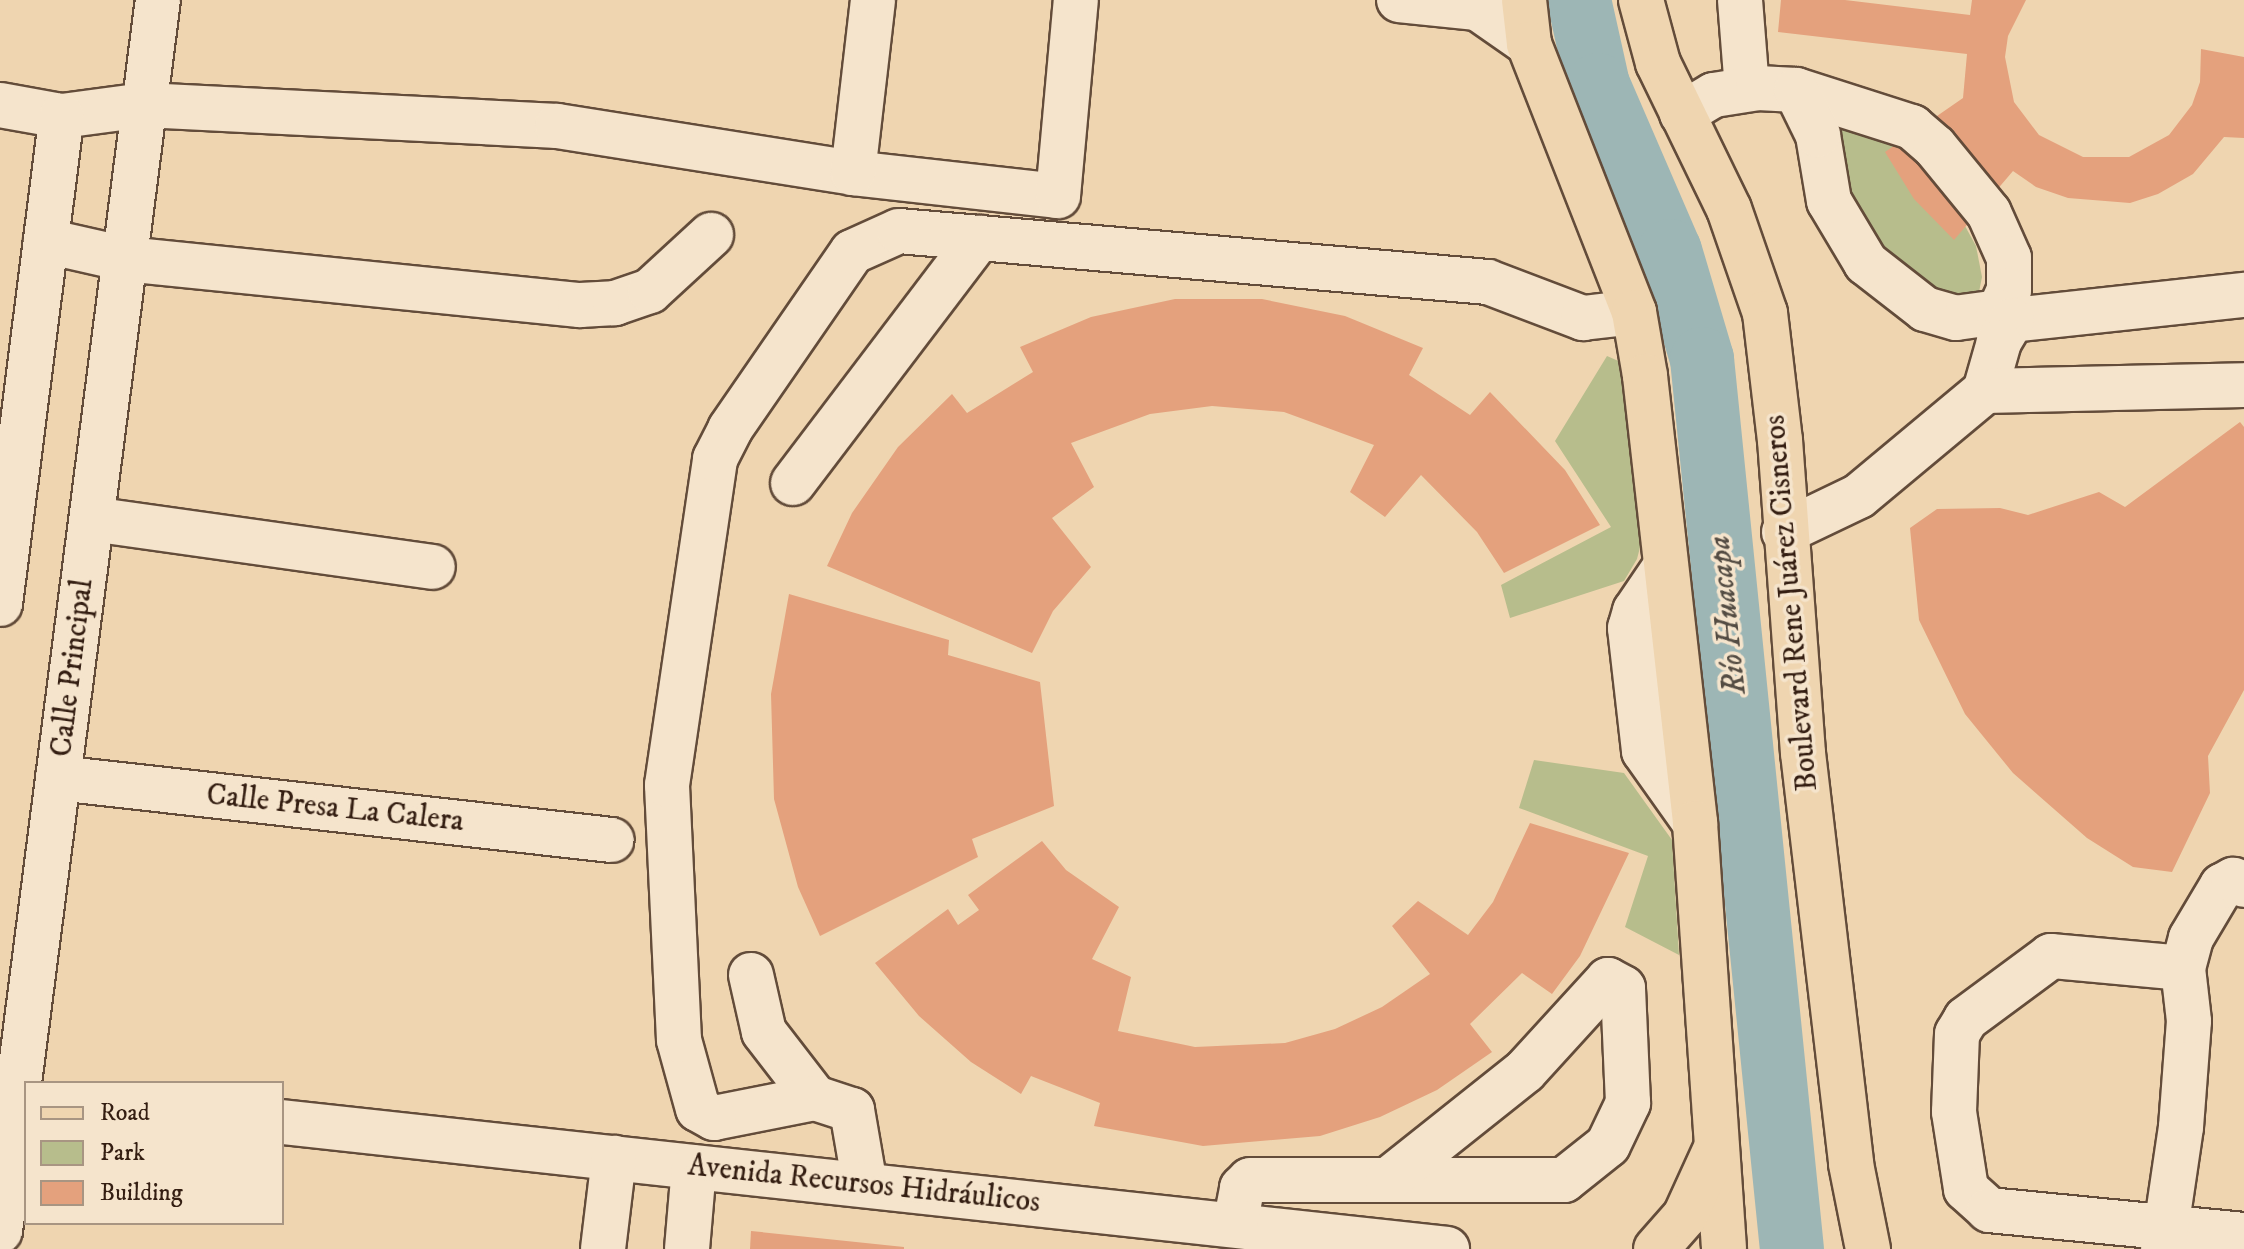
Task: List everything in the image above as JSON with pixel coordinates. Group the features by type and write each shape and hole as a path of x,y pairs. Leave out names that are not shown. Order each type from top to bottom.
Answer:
{"main road":[{"path":"1524,0 1529,44 1634,312 1695,823 1724,1249"},
{"name":"Boulevard Rene Juárez Cisneros","path":"1641,0 1658,63 1729,209 1765,313 1803,753 1868,1242"},
{"path":"1656,1249 1685,1216 1718,1142"}],"street":[{"name":"Calle Principal","path":"0,1231 15,1094 158,0"},
{"path":"853,173 873,0"},
{"path":"0,105 62,116 144,105 557,126 853,173 1058,196 1076,0"},
{"path":"1399,0 1470,4 1529,44"},
{"path":"1740,0 1747,89"},
{"path":"1682,114 1714,95 1747,89 1796,90 1912,127 1935,147 1989,213 2009,258 2005,316 1985,391 1859,496 1784,532"},
{"path":"1796,90 1818,135 1829,201 1866,263 1925,309 1956,318 2005,316 2244,295"},
{"path":"0,604 6,513 62,116"},
{"path":"865,1185 852,1110 815,1098 706,1116 698,1109 679,1040 667,785 715,459 730,429 852,252 899,231 1488,282 1583,318 1634,312"},
{"path":"46,241 125,259 580,305 615,303 650,291 711,235"},
{"path":"793,483 979,238"},
{"path":"1985,391 2244,385"},
{"path":"92,519 433,567"},
{"name":"Calle Presa La Calera","path":"58,778 612,840"},
{"path":"2165,1236 2189,1021 2183,968 2191,938 2222,886 2233,880 2244,885"},
{"path":"2183,968 2051,956 1966,1019 1957,1034 1954,1112 1966,1189 1989,1210 2165,1236 2244,1235"},
{"path":"751,975 764,1032 815,1098"},
{"path":"1235,1225 1242,1188 1250,1180 1388,1180 1564,1180 1608,1145 1628,1103 1623,988 1608,980 1525,1071 1388,1180"},
{"name":"Avenida Recursos Hidráulicos","path":"284,1122 1235,1225 1318,1242 1447,1249"},
{"path":"603,1249 614,1158"},
{"path":"687,1249 694,1167"}],"green space":[{"path":"1847,124 1904,148 1948,195 1976,246 1982,277 1979,292 1947,299 1861,236 1830,145"},
{"path":"1607,356 1623,363 1646,524 1637,559 1624,581 1510,618 1501,585 1611,527 1555,441"},
{"path":"1534,760 1624,773 1672,840 1679,955 1625,927 1648,856 1519,808"}],"building":[{"path":"1781,0 1845,0 1970,15 1972,0 2026,0 2008,36 2005,57 2014,102 2039,135 2083,157 2129,157 2169,135 2192,105 2200,82 2201,49 2244,57 2244,138 2224,137 2193,174 2158,194 2130,203 2068,198 2036,187 2013,171 1954,240 1914,199 1885,152 1963,98 1967,54 1778,32"},
{"path":"1175,299 1262,299 1345,316 1423,348 1409,375 1470,415 1490,392 1565,470 1600,525 1504,573 1477,532 1421,475 1385,517 1350,492 1374,445 1284,412 1212,406 1150,414 1071,443 1094,487 1052,518 1091,567 1053,611 1032,653 827,566 852,513 898,447 952,394 967,413 1033,372 1020,347 1091,317"},
{"path":"2240,422 2244,427 2244,690 2208,756 2210,793 2172,872 2133,867 2087,838 2013,773 1965,714 1919,620 1910,528 1937,509 2000,508 2028,515 2099,492 2125,507"},
{"path":"789,594 949,640 948,655 1040,682 1054,806 972,839 978,857 820,936 798,887 774,799 771,694"},
{"path":"1530,823 1629,853 1580,956 1552,994 1522,973 1470,1024 1492,1052 1437,1090 1380,1117 1320,1136 1203,1146 1094,1126 1100,1103 1031,1076 1021,1094 971,1062 919,1016 875,963 948,909 958,925 979,910 968,895 1042,841 1066,870 1119,907 1092,959 1131,977 1118,1031 1195,1047 1285,1043 1335,1029 1382,1007 1430,974 1392,926 1418,901 1468,935 1493,902"},
{"path":"751,1231 904,1247 904,1249 750,1249"}],"waterway":[{"name":"Río Huacapa","path":"1579,0 1598,85 1670,251 1702,359 1792,1249"}]}
